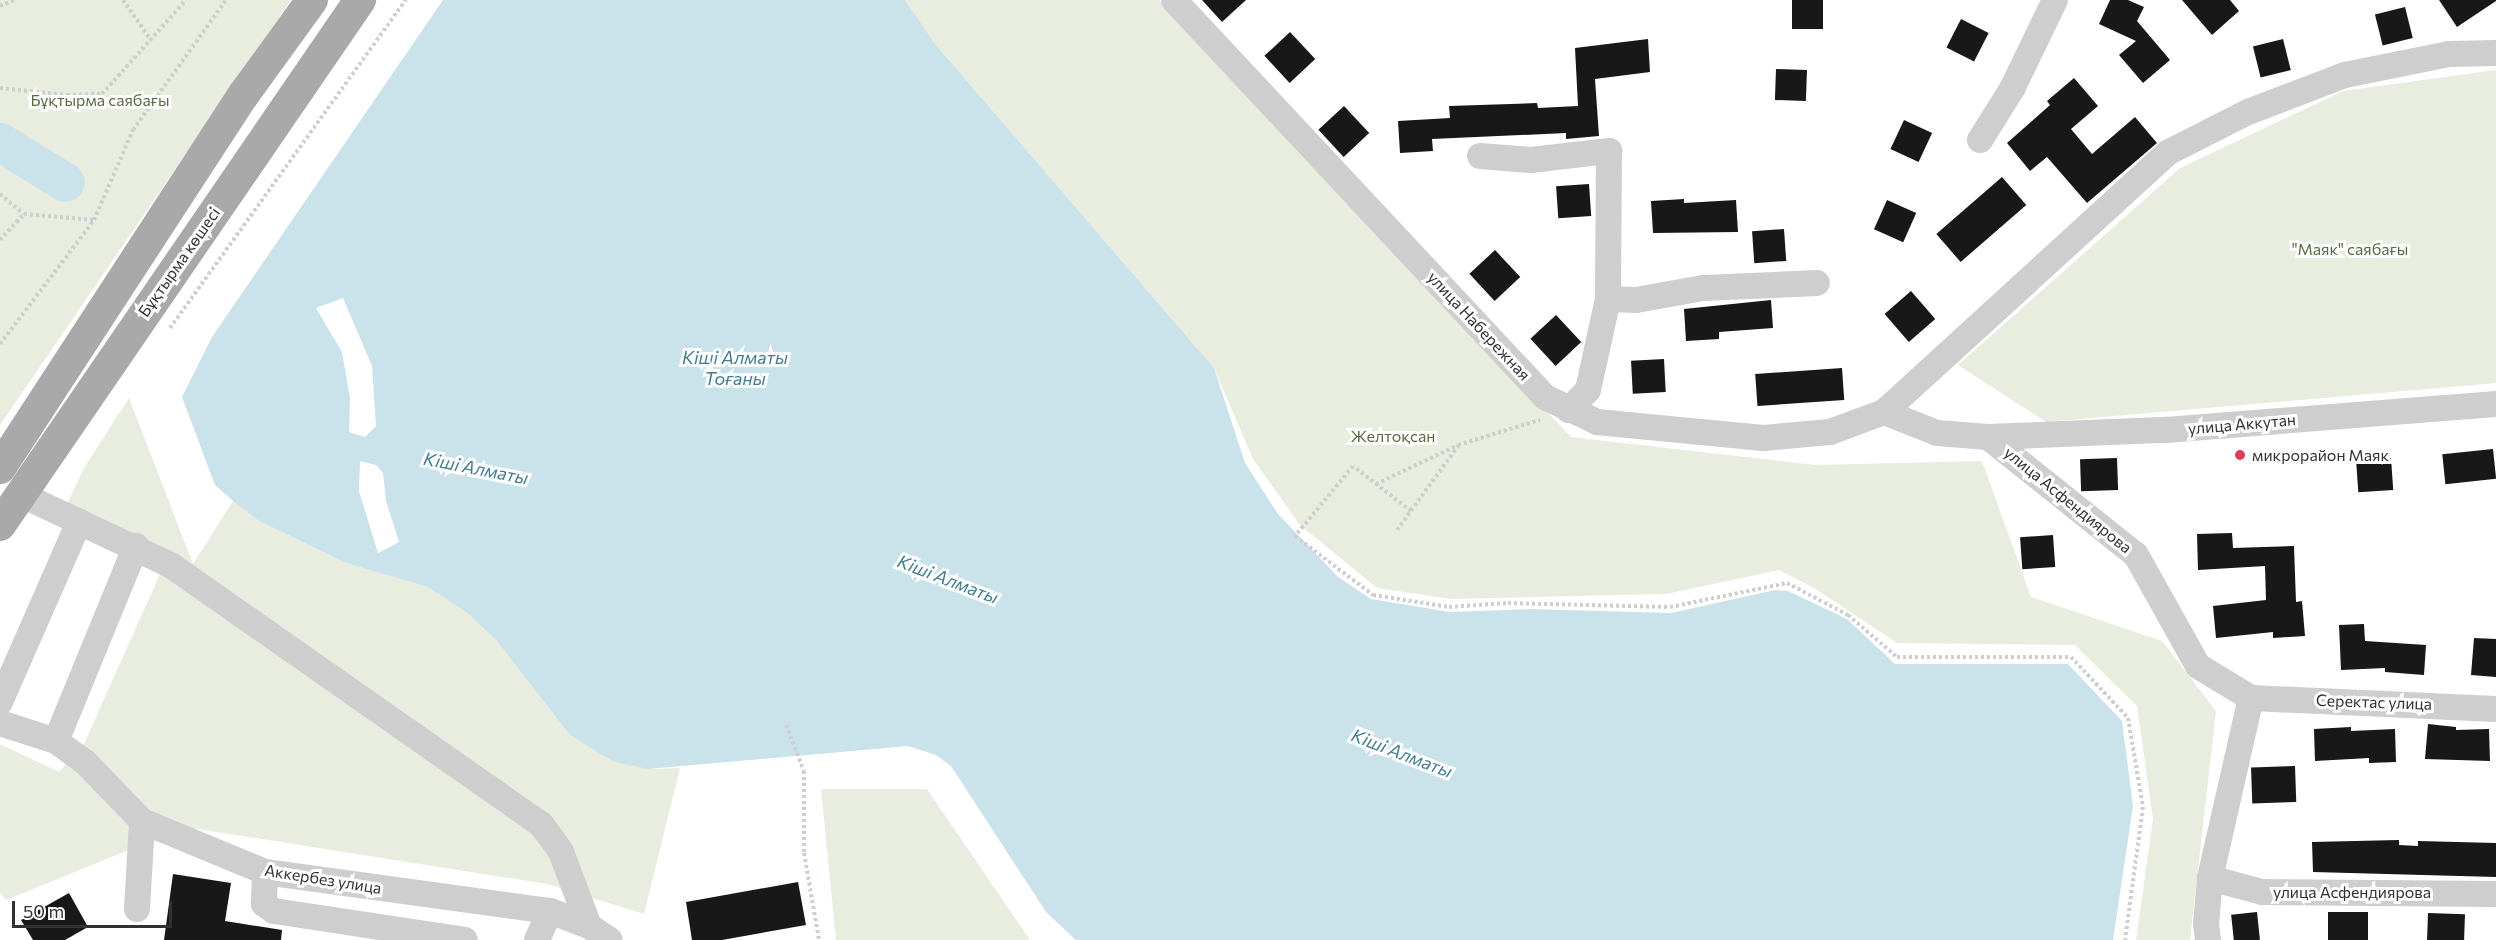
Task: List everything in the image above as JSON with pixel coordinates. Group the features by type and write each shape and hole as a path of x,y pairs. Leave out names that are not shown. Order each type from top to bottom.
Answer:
{"main road":[{"path":"0,468 244,94 312,0"},
{"name":"Бұқтырма көшесі","path":"0,525 360,0"}],"street":[{"name":"улица Набережная","path":"1174,0 1545,397 1597,422 1763,438 1830,432 1884,412"},
{"path":"1980,140 2012,89 2055,0"},
{"path":"1884,412 2169,152 2248,112 2345,75 2449,54 2496,53"},
{"path":"1480,156 1532,160 1609,151 1608,299 1588,390 1569,410"},
{"path":"1608,299 1636,300 1703,288 1817,283"},
{"name":"улица Аккутан","path":"1988,437 2166,430 2496,404"},
{"name":"улица Асфендиярова","path":"1884,412 1937,433 1988,437 2136,555 2198,666 2251,699"},
{"path":"20,494 136,546 182,572 541,824 561,852 589,926"},
{"path":"0,702 79,522"},
{"path":"57,741 136,546"},
{"path":"2208,940 2205,924 2210,878 2251,699"},
{"name":"Серектас улица","path":"2251,699 2496,709"},
{"name":"Аккербез улица","path":"0,723 57,741 85,762 142,821 265,872 550,911 589,926 610,940"},
{"path":"137,909 142,821"},
{"path":"265,872 264,904 274,911 465,940"},
{"name":"улица Асфендиярова","path":"2210,878 2262,892 2496,894"},
{"path":"537,940 550,911"}],"path":[{"path":"0,6 15,0"},
{"path":"123,0 150,40"},
{"path":"0,88 67,95 102,94 186,0"},
{"path":"0,344 94,220 133,130 226,0"},
{"path":"168,330 406,0"},
{"path":"0,194 24,214 94,220"},
{"path":"0,240 24,214"},
{"path":"1376,484 1458,445 1569,410"},
{"path":"1396,530 1458,445"},
{"path":"1410,511 1353,466 1295,536 1373,595 1449,607 1508,603 1670,608 1786,583 1848,615 1896,657 2071,657 2128,718 2143,807 2125,940"},
{"path":"786,725 804,771 804,853 819,940"}],"green space":[{"name":"Бұқтырма саябағы","path":"0,0 291,0 0,425"},
{"name":"Желтоқсан","path":"905,0 1159,0 1571,437 1815,465 1982,461 2031,597 2162,641 2216,711 2190,940 2136,940 2153,819 2137,706 2075,645 1897,643 1814,588 1779,570 1666,594 1450,599 1377,588 1300,525 1253,459 1214,368 936,45"},
{"name":"\"Маяк\" саябағы","path":"2496,70 2496,383 2046,422 1958,365 2180,168 2343,91"},
{"path":"129,398 193,564 233,501 259,521 346,563 429,587 466,612 496,640 569,734 648,769 680,768 644,914 547,884 185,827 6,900 0,893 0,744 59,772 84,744 164,565 192,565 66,506 84,468"},
{"path":"821,789 927,789 1030,940 836,940"}],"water":[{"name":"Кіші Алматы Тоғаны","path":"443,0 905,0 936,45 1214,368 1245,463 1278,514 1338,577 1371,599 1450,612 1531,609 1671,613 1775,590 1788,591 1847,619 1895,664 2068,664 2122,721 2133,806 2113,940 1076,940 1046,912 951,766 936,755 908,746 648,769 615,762 569,734 496,640 466,612 428,587 346,563 259,521 215,485 182,397 212,337","holes":["343,298 372,366 376,426 365,437 349,432 350,398 342,352 316,308","360,461 376,465 383,473 386,501 399,542 378,553 359,491"]}],"building":[{"path":"1202,0 1246,0 1222,22"},
{"path":"1792,0 1823,0 1823,29 1792,29"},
{"path":"2110,0 2128,0 2144,7 2137,21 2170,60 2143,83 2119,55 2136,41 2099,24"},
{"path":"2182,0 2230,0 2239,11 2212,35"},
{"path":"2439,0 2496,0 2496,1 2457,27"},
{"path":"2405,7 2413,38 2383,46 2375,14"},
{"path":"1961,19 1989,33 1974,62 1946,48"},
{"path":"1290,32 1315,59 1290,83 1264,56"},
{"path":"1648,39 1650,72 1595,79 1599,136 1566,139 1566,133 1432,139 1433,151 1400,153 1398,121 1450,118 1449,106 1537,103 1538,108 1578,106 1575,48"},
{"path":"2283,39 2291,70 2261,78 2253,46"},
{"path":"1776,69 1807,70 1806,101 1775,100"},
{"path":"2074,78 2098,106 2071,129 2092,154 2135,117 2157,143 2087,203 2047,157 2030,171 2007,143 2050,105 2047,101"},
{"path":"1344,106 1369,133 1344,157 1318,130"},
{"path":"1904,120 1932,133 1919,162 1890,149"},
{"path":"2002,177 2026,205 1961,262 1936,234"},
{"path":"1589,184 1591,216 1558,218 1556,186"},
{"path":"1684,199 1684,203 1736,200 1738,232 1653,233 1651,201"},
{"path":"1887,200 1916,213 1903,242 1874,229"},
{"path":"1784,229 1786,261 1754,263 1752,231"},
{"path":"1495,250 1520,277 1495,301 1469,274"},
{"path":"1911,291 1935,319 1909,342 1885,314"},
{"path":"1771,300 1773,328 1719,332 1719,339 1686,341 1684,309"},
{"path":"1556,315 1581,342 1556,366 1530,339"},
{"path":"1664,359 1666,392 1633,394 1631,361"},
{"path":"1842,368 1844,400 1757,406 1755,374"},
{"path":"2493,449 2496,479 2445,484 2442,454"},
{"path":"2117,458 2118,490 2081,491 2080,459"},
{"path":"2391,458 2393,490 2358,492 2356,460"},
{"path":"2232,533 2233,548 2294,546 2296,602 2302,601 2305,636 2273,638 2273,632 2216,638 2213,606 2266,600 2265,566 2198,570 2197,534"},
{"path":"2053,535 2055,567 2022,569 2020,537"},
{"path":"2364,624 2365,641 2426,645 2424,675 2385,672 2385,668 2341,670 2339,625"},
{"path":"2474,638 2496,639 2496,677 2471,675"},
{"path":"2428,724 2456,727 2456,730 2489,729 2490,761 2425,759"},
{"path":"2351,727 2351,731 2395,729 2396,762 2369,763 2369,758 2315,761 2314,729"},
{"path":"2295,766 2296,802 2252,804 2251,768"},
{"path":"2399,840 2399,845 2418,846 2418,841 2496,843 2496,877 2313,872 2312,842"},
{"path":"173,874 231,883 225,921 282,930 281,940 164,940"},
{"path":"798,882 806,925 722,940 692,940 686,902"},
{"path":"69,893 88,927 65,940 33,940 21,920"},
{"path":"2257,912 2260,940 2234,940 2231,915"},
{"path":"2328,912 2368,912 2368,940 2328,940"},
{"path":"2428,913 2465,914 2464,940 2427,940"}],"waterway":[{"name":"Кіші Алматы","path":"0,142 65,182"}],"place":[{"name":"микрорайон Маяк","path":"2240,455"}]}
